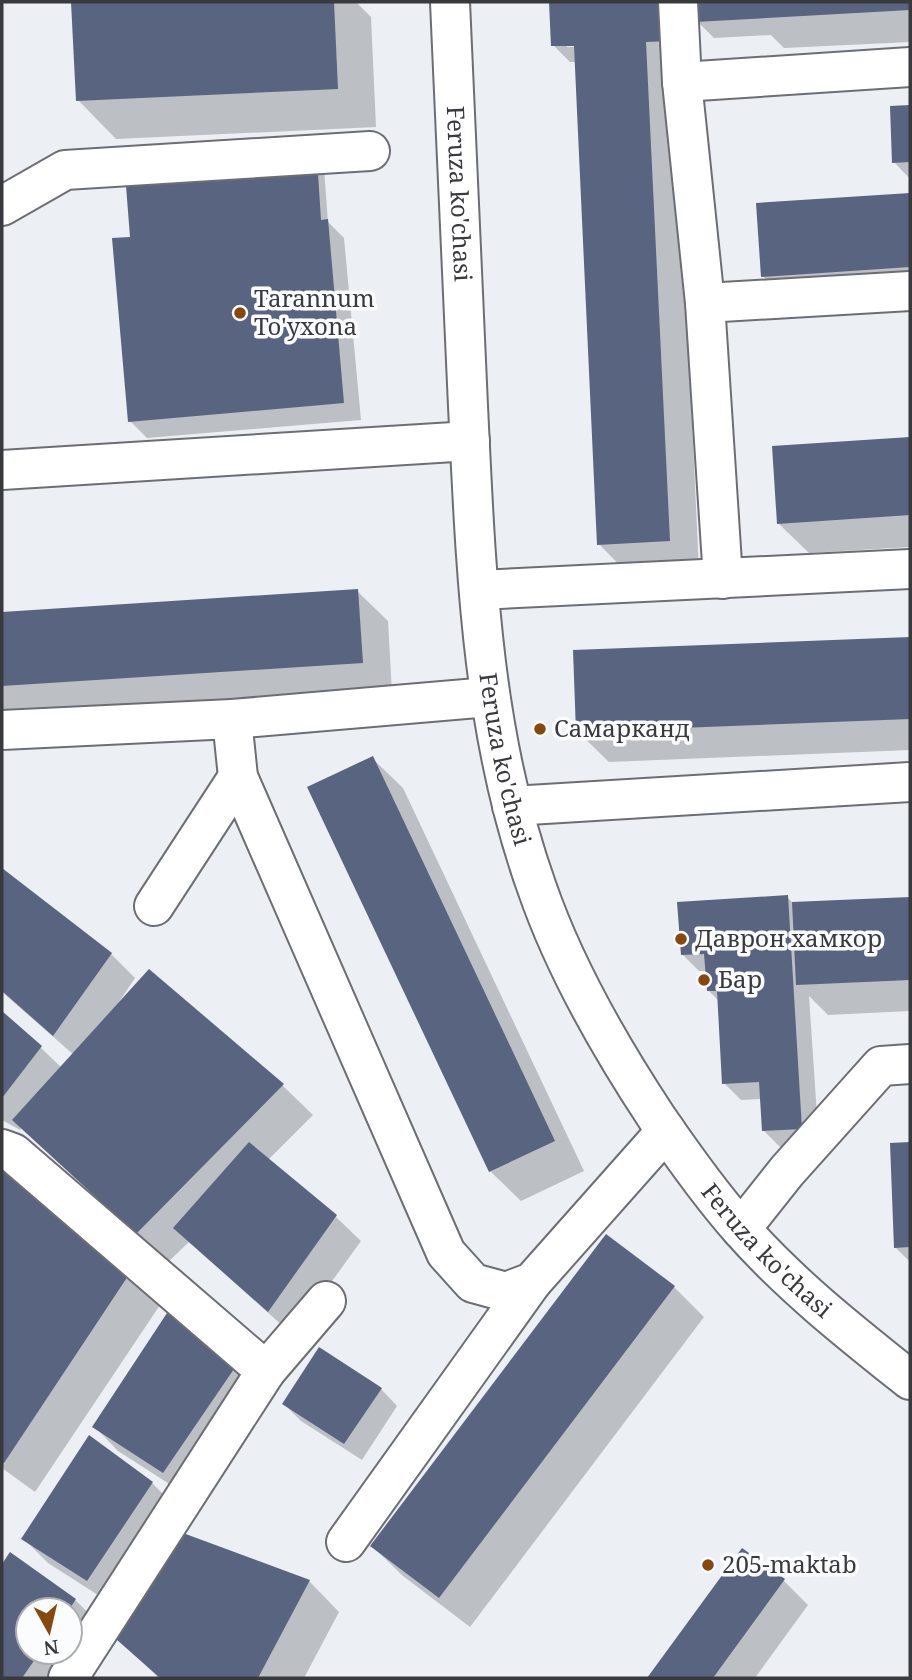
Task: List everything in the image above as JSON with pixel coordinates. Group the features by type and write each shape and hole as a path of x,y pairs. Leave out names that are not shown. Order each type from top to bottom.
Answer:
{"street":[{"name":"Feruza ko'chasi","path":"450,2 470,441 489,697 512,806 538,891 574,973 617,1055 701,1181 741,1229 798,1286 859,1340 910,1380"},
{"path":"678,2 682,82 705,303 723,579"},
{"path":"682,82 910,67"},
{"path":"2,206 65,170 370,151"},
{"path":"705,303 910,290"},
{"path":"2,470 470,441"},
{"path":"479,590 910,569"},
{"path":"2,730 232,719 489,697"},
{"path":"232,719 238,777 446,1253 473,1283 506,1292 532,1282"},
{"path":"154,906 238,777"},
{"path":"512,806 910,782"},
{"path":"741,1229 787,1171 881,1066 910,1064"},
{"path":"346,1542 532,1282 666,1131"},
{"path":"2,1149 13,1153 266,1371"},
{"path":"68,1678 266,1371 326,1301"}],"building":[{"path":"71,2 334,2 338,89 76,101"},
{"path":"549,2 669,2 671,41 646,42 670,541 597,545 574,46 551,46"},
{"path":"694,2 910,2 910,10 695,22"},
{"path":"910,105 910,162 892,163 890,106"},
{"path":"317,158 321,220 328,219 344,403 128,422 112,238 130,237 125,173"},
{"path":"910,193 910,267 761,277 756,203"},
{"path":"910,437 910,515 777,524 772,446"},
{"path":"358,589 363,663 2,686 2,612"},
{"path":"910,637 910,719 576,732 573,650"},
{"path":"373,756 555,1141 489,1172 307,787"},
{"path":"2,868 112,953 53,1036 2,991"},
{"path":"788,895 802,1129 762,1131 759,1082 722,1084 717,991 707,991 704,954 681,955 677,902"},
{"path":"910,897 910,980 796,985 792,902"},
{"path":"149,969 284,1084 136,1234 12,1120"},
{"path":"2,1011 42,1046 2,1098"},
{"path":"249,1142 337,1215 268,1312 173,1228"},
{"path":"910,1142 910,1247 894,1248 890,1143"},
{"path":"2,1160 130,1273 4,1463 2,1462"},
{"path":"606,1234 675,1286 439,1598 370,1546"},
{"path":"167,1313 236,1366 163,1473 92,1427"},
{"path":"319,1347 382,1388 344,1444 282,1404"},
{"path":"89,1435 153,1482 87,1581 21,1539"},
{"path":"183,1533 310,1580 258,1678 160,1678 116,1639"},
{"path":"742,1548 785,1579 713,1678 647,1678"},
{"path":"10,1552 72,1596 14,1596 14,1666 30,1666 22,1678 2,1678 2,1564"}],"place":[{"name":"Tarannum To'yxona","path":"240,313"},
{"name":"Самарканд","path":"540,729"},
{"name":"Даврон хамкор","path":"681,939"},
{"name":"Бар","path":"704,980"},
{"name":"205-maktab","path":"708,1565"}]}
